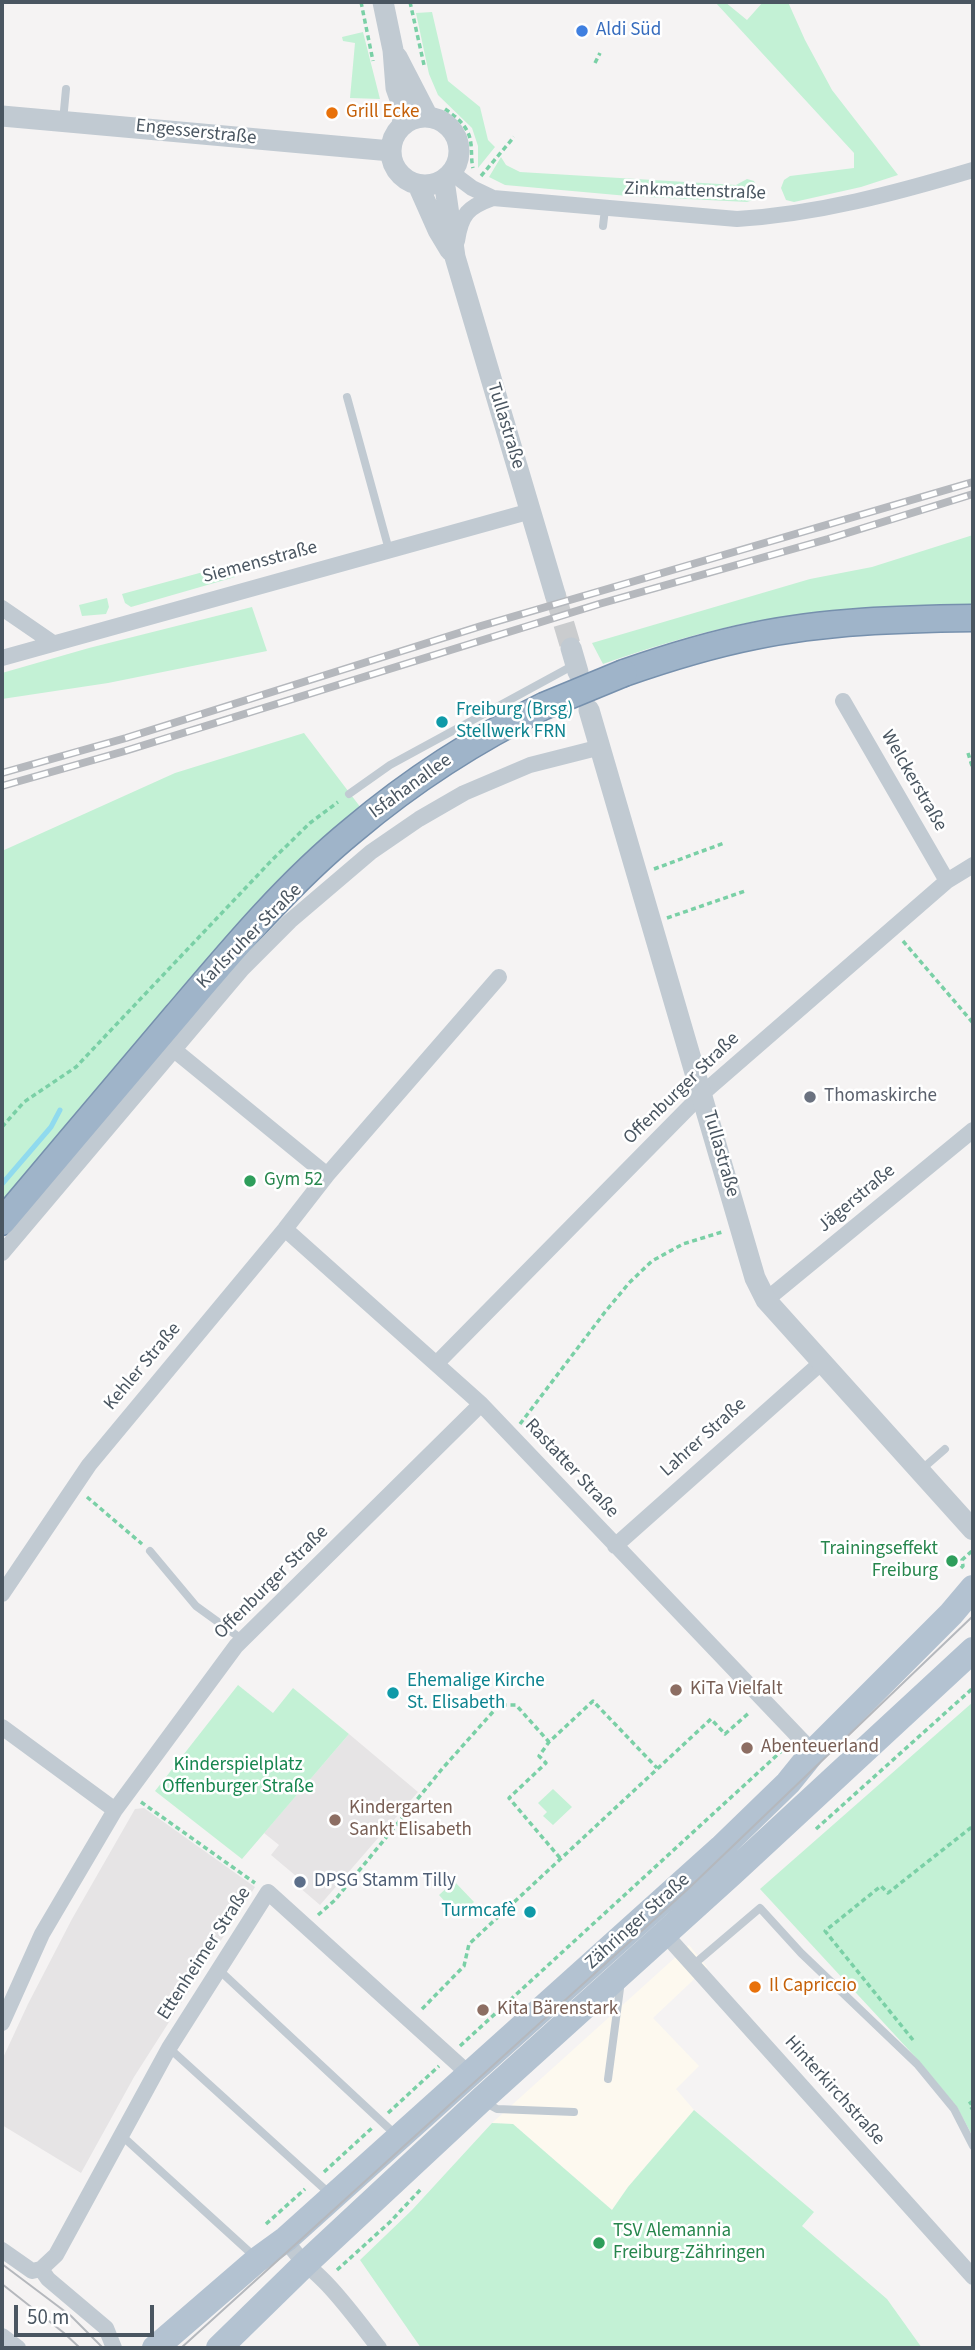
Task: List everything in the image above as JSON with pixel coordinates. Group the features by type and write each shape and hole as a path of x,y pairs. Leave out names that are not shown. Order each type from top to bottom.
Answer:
{"highway":[{"name":"Isfahanallee","path":"2,1222 223,961 318,862 362,822 482,738 544,706 624,673 709,646 797,629 885,621 973,618"}],"main road":[{"name":"Zähringer Straße","path":"155,2348 250,2252 286,2239 324,2189 390,2129 469,2074 721,1848 788,1783 806,1744 951,1614 973,1588"},
{"name":"Zähringer Straße","path":"219,2348 304,2264 481,2100 973,1650"}],"street":[{"name":"Tullastraße","path":"383,2 393,50 403,125"},
{"name":"Tullastraße","path":"393,50 434,112 456,136 459,156 448,177 455,257 555,594"},
{"path":"391,152 393,140 403,125 434,112"},
{"name":"Engesserstraße","path":"2,116 391,152"},
{"name":"Tullastraße","path":"391,152 400,174 418,184 438,230 455,257"},
{"name":"Zinkmattenstraße","path":"448,177 494,198 604,218 737,219 833,208 973,170"},
{"path":"418,184 428,186 448,177"},
{"path":"455,257 460,222 470,210 494,198"},
{"name":"Siemensstraße","path":"2,658 531,511"},
{"path":"2,608 53,643"},
{"name":"Welckerstraße","path":"843,701 947,881"},
{"name":"Tullastraße","path":"589,709 755,1278 766,1300 973,1530"},
{"name":"Karlsruher Straße","path":"2,1253 242,969 290,921 371,852 419,818 464,793 530,765 601,747"},
{"name":"Offenburger Straße","path":"437,1363 703,1093 947,881 973,866"},
{"name":"Kehler Straße","path":"2,1594 89,1465 327,1175 499,977"},
{"path":"173,1049 327,1175"},
{"name":"Jägerstraße","path":"766,1300 973,1129"},
{"name":"Rastatter Straße","path":"285,1229 481,1404 806,1744"},
{"name":"Lahrer Straße","path":"615,1546 822,1362"},
{"name":"Offenburger Straße","path":"2,2023 41,1934 115,1810 243,1640 481,1404"},
{"path":"2,1727 115,1810"},
{"name":"Ettenheimer Straße","path":"41,2269 56,2255 169,2048 268,1892 469,2074"},
{"name":"Hinterkirchstraße","path":"664,1933 973,2277"},
{"path":"286,2239 304,2264 332,2290 379,2348"},
{"path":"2,2250 32,2271 41,2269 106,2328 114,2348"},
{"path":"2,2336 18,2348"}],"lane":[{"path":"63,121 65,89"},
{"path":"347,397 389,550"},
{"path":"349,794 390,765 575,661"},
{"path":"919,1471 945,1449"},
{"path":"150,1550 196,1606 243,1640"},
{"path":"693,1965 760,1908 802,1953 917,2064 954,2109 973,2146"},
{"path":"218,1969 390,2129"},
{"path":"608,2079 620,1998 621,1972"},
{"path":"169,2048 324,2189"},
{"path":"481,2100 497,2109 574,2112"},
{"path":"121,2135 250,2252"}],"path":[{"path":"410,2 425,68"},
{"path":"595,63 600,53"},
{"path":"434,112 463,124 468,131 471,162 479,178 513,137"},
{"path":"968,753 973,769"},
{"path":"2,1127 24,1101 76,1067 272,860 310,823 349,794"},
{"path":"638,874 724,843"},
{"path":"652,923 745,891"},
{"path":"893,929 973,1023"},
{"path":"511,1436 605,1312 652,1261 683,1244 741,1226"},
{"path":"74,1487 150,1550"},
{"path":"814,1830 973,1688"},
{"path":"410,2020 464,1966 468,1944 711,1719 725,1734 764,1700"},
{"path":"560,1858 509,1798 546,1763 539,1756 549,1742 593,1701 657,1768"},
{"path":"306,1927 335,1899 442,1769 499,1705 516,1705 549,1742"},
{"path":"250,2252 390,2129 449,2056 731,1800 806,1744"},
{"path":"127,1792 268,1892"},
{"path":"921,2050 825,1931 881,1886 888,1893 973,1826"},
{"path":"962,2099 971,2103 973,2110"}],"shaded area":[{"name":"Kindergarten Sankt Elisabeth","path":"349,1734 418,1792 320,1905 292,1881 296,1876 271,1855 279,1845 264,1833"},
{"path":"144,1808 255,1887 134,2077 81,2173 2,2125 2,2060 72,1919 135,1809"},
{"path":"689,1945 707,1967 653,2018 699,2066 676,2089 694,2110 628,2187 612,2210 513,2124 492,2123"}],"green space":[{"path":"715,2 725,2 747,20 763,2 788,2 832,90 898,175 861,187 794,202 786,200 781,188 784,180 790,176 854,168 854,153"},
{"path":"432,12 448,81 480,107 488,140 495,147 478,168 478,146 472,128 438,95 429,74 416,13"},
{"path":"363,32 380,99 350,98 355,43 343,41 342,37"},
{"path":"501,157 506,165 520,172 736,185 747,179 754,181 758,189 756,199 747,202 628,196 505,185 489,177"},
{"path":"973,535 973,604 852,610 762,620 683,638 603,664 592,643 810,579 872,567"},
{"path":"229,565 235,577 131,607 125,603 122,594"},
{"path":"107,598 109,607 106,614 82,616 79,605"},
{"path":"252,607 267,651 108,683 2,699 2,673"},
{"path":"304,733 361,808 275,884 241,920 2,1205 2,851 175,773"},
{"name":"Kinderspielplatz Offenburger Straße","path":"238,1685 273,1713 293,1688 349,1734 242,1859 155,1791"},
{"path":"973,1702 973,2137 957,2107 919,2061 760,1889"},
{"path":"553,1789 572,1807 553,1825 543,1816 547,1812 538,1803"},
{"path":"454,1881 474,1902 458,1916 439,1895"},
{"name":"TSV Alemannia Freiburg-Zähringen","path":"694,2110 814,2212 802,2226 887,2299 922,2348 421,2348 360,2260 412,2210 492,2123 513,2124 612,2210 628,2187"}],"waterway":[{"path":"2,1184 51,1127 60,1110"}],"tunnel":[{"path":"555,594 571,648"}],"tram line":[{"path":"181,2348 689,1888 973,1616"},
{"path":"2,2264 71,2316 103,2348"},
{"path":"2,2284 80,2348"}],"railway":[{"path":"2,773 126,738 481,626 973,482"},
{"path":"2,786 125,751 599,604 828,539 973,494"}],"place":[{"name":"Aldi Süd","path":"582,31"},
{"name":"Grill Ecke","path":"332,113"},
{"name":"Freiburg (Brsg) Stellwerk FRN","path":"442,722"},
{"name":"Thomaskirche","path":"810,1097"},
{"name":"Gym 52","path":"250,1181"},
{"name":"Trainingseffekt Freiburg","path":"952,1561"},
{"name":"KiTa Vielfalt","path":"676,1690"},
{"name":"Ehemalige Kirche St. Elisabeth","path":"393,1693"},
{"name":"Abenteuerland","path":"747,1748"},
{"name":"Kindergarten Sankt Elisabeth","path":"335,1820"},
{"name":"DPSG Stamm Tilly","path":"300,1882"},
{"name":"Turmcafè","path":"530,1912"},
{"name":"Il Capriccio","path":"755,1987"},
{"name":"Kita Bärenstark","path":"483,2010"},
{"name":"TSV Alemannia Freiburg-Zähringen","path":"599,2243"}]}
